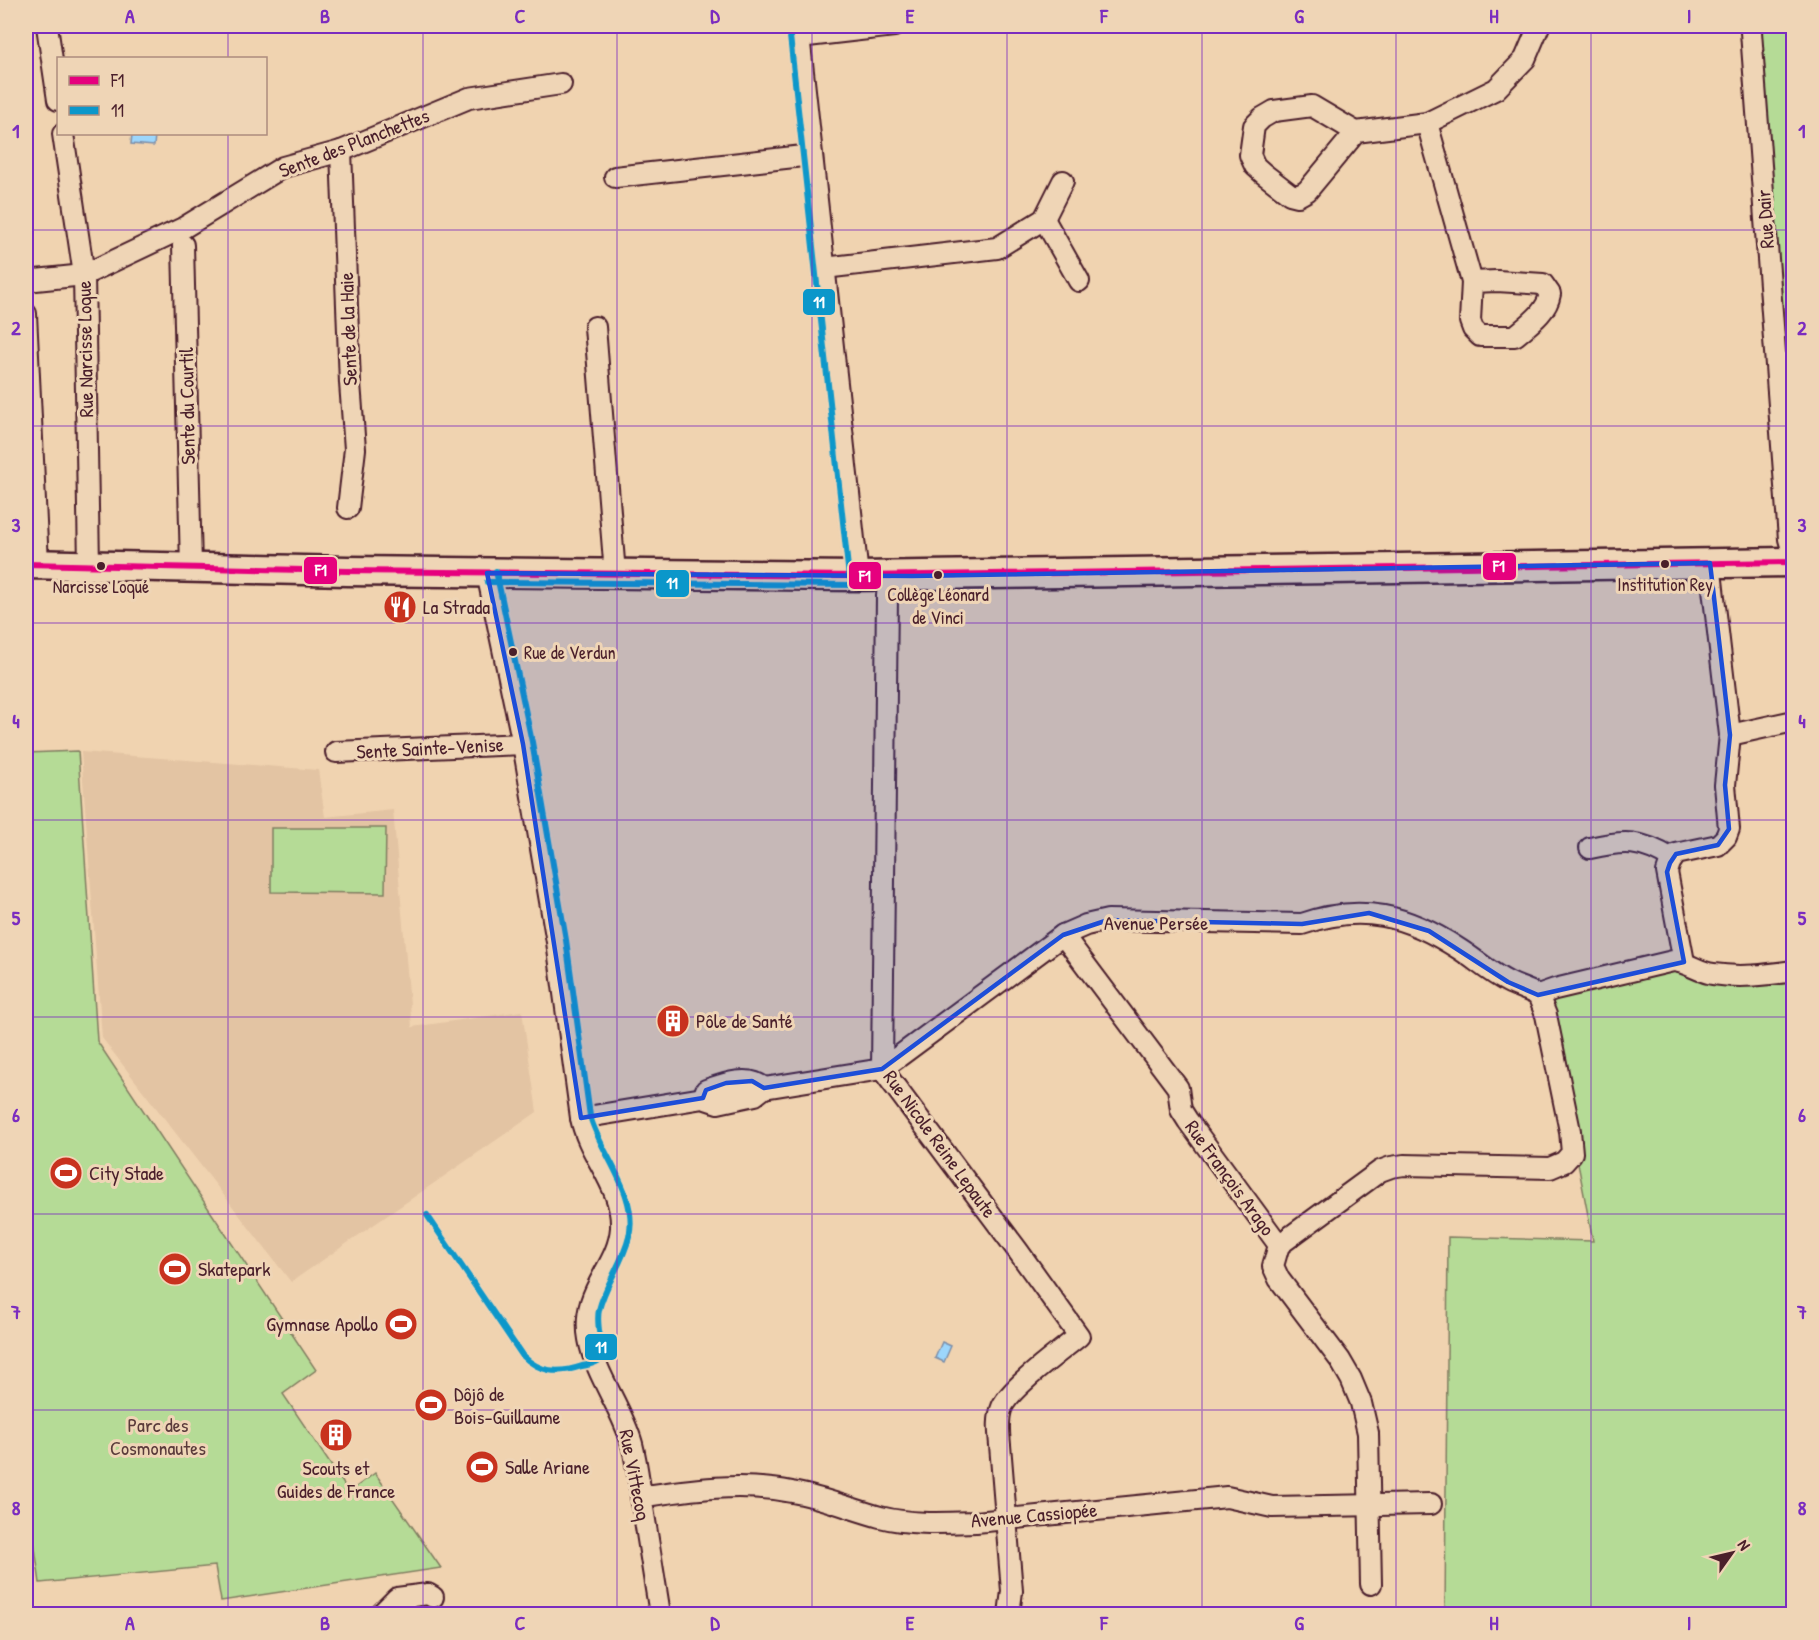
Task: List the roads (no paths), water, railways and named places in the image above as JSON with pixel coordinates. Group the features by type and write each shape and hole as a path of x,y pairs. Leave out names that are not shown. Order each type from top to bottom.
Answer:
{"main road":[{"path":"32,564 487,573 858,576 1794,562"}],"street":[{"path":"47,26 57,93"},
{"path":"858,576 799,31 894,26"},
{"path":"1356,132 1306,191 1298,196 1290,194 1264,174 1255,166 1250,155 1254,126 1274,111 1312,106 1356,132 1426,123 1496,89 1525,59 1539,26"},
{"name":"Rue Dair","path":"1752,26 1789,539 1794,556"},
{"name":"Sente des Planchettes","path":"26,281 84,275 183,228 283,167 341,151 469,98 561,84"},
{"path":"1426,123 1472,282"},
{"name":"Rue Narcisse Loque","path":"63,135 84,275 89,565"},
{"name":"Sente de la Haie","path":"341,151 350,383 355,449 348,508"},
{"path":"615,177 812,155"},
{"path":"825,268 997,248 1044,219 1063,181"},
{"path":"1044,219 1079,281"},
{"name":"Sente du Courtil","path":"183,245 191,567"},
{"path":"26,314 32,564"},
{"path":"595,327 615,574"},
{"path":"1684,962 1667,872 1676,854 1718,845 1726,837 1729,829 1725,785 1730,735 1710,562"},
{"name":"Rue Vittecoq","path":"487,573 523,744 557,942 584,1134 614,1188 620,1222 617,1244 590,1302 587,1315 589,1338 593,1354 624,1418 633,1446 660,1614"},
{"name":"Rue Nicole Reine Lepaute","path":"889,575 882,1069 1079,1336 1008,1395 1001,1409 999,1423 1012,1591 1009,1614"},
{"path":"1730,735 1794,721"},
{"name":"Sente Sainte-Venise","path":"336,752 523,744"},
{"path":"1590,848 1619,842 1654,848 1672,859"},
{"name":"Avenue Persée","path":"581,1118 703,1098 718,1103 755,1095 764,1088 882,1069 1063,935 1086,925 1108,920 1302,924 1339,914 1369,912 1429,931 1508,982 1538,995"},
{"name":"Rue François Arago","path":"1063,935 1178,1088 1181,1110 1188,1121 1279,1245 1273,1266 1279,1279 1340,1360 1351,1379 1361,1402 1368,1432 1371,1584"},
{"path":"1279,1245 1380,1171 1391,1167 1413,1165 1550,1168 1564,1162 1572,1152 1570,1131 1547,1022 1538,995 1673,961 1684,962 1699,971 1748,977 1794,971"},
{"name":"Avenue Cassiopée","path":"641,1497 711,1489 753,1488 791,1491 897,1520 934,1523 1005,1519 1227,1497 1272,1507 1431,1504"},
{"path":"381,1614 397,1598 428,1594 433,1597"}],"water":[{"path":"132,135 155,135 154,146 131,144"},
{"path":"942,1342 951,1346 944,1362 935,1358"}],"place":[{"name":"Institution Rey","path":"1665,564"},
{"name":"Narcisse Loqué","path":"101,566"},
{"name":"Collège Léonard de Vinci","path":"938,575"},
{"name":"La Strada","path":"400,607"},
{"name":"Rue de Verdun","path":"513,652"},
{"name":"Pôle de Santé","path":"673,1021"},
{"name":"City Stade","path":"66,1173"},
{"name":"Skatepark","path":"175,1269"},
{"name":"Gymnase Apollo","path":"401,1324"},
{"name":"Dôjô de Bois-Guillaume","path":"431,1405"},
{"name":"Scouts et Guides de France","path":"336,1435"},
{"name":"Salle Ariane","path":"482,1467"}],"park label":[{"name":"Parc des Cosmonautes","path":"158,1436"}]}
